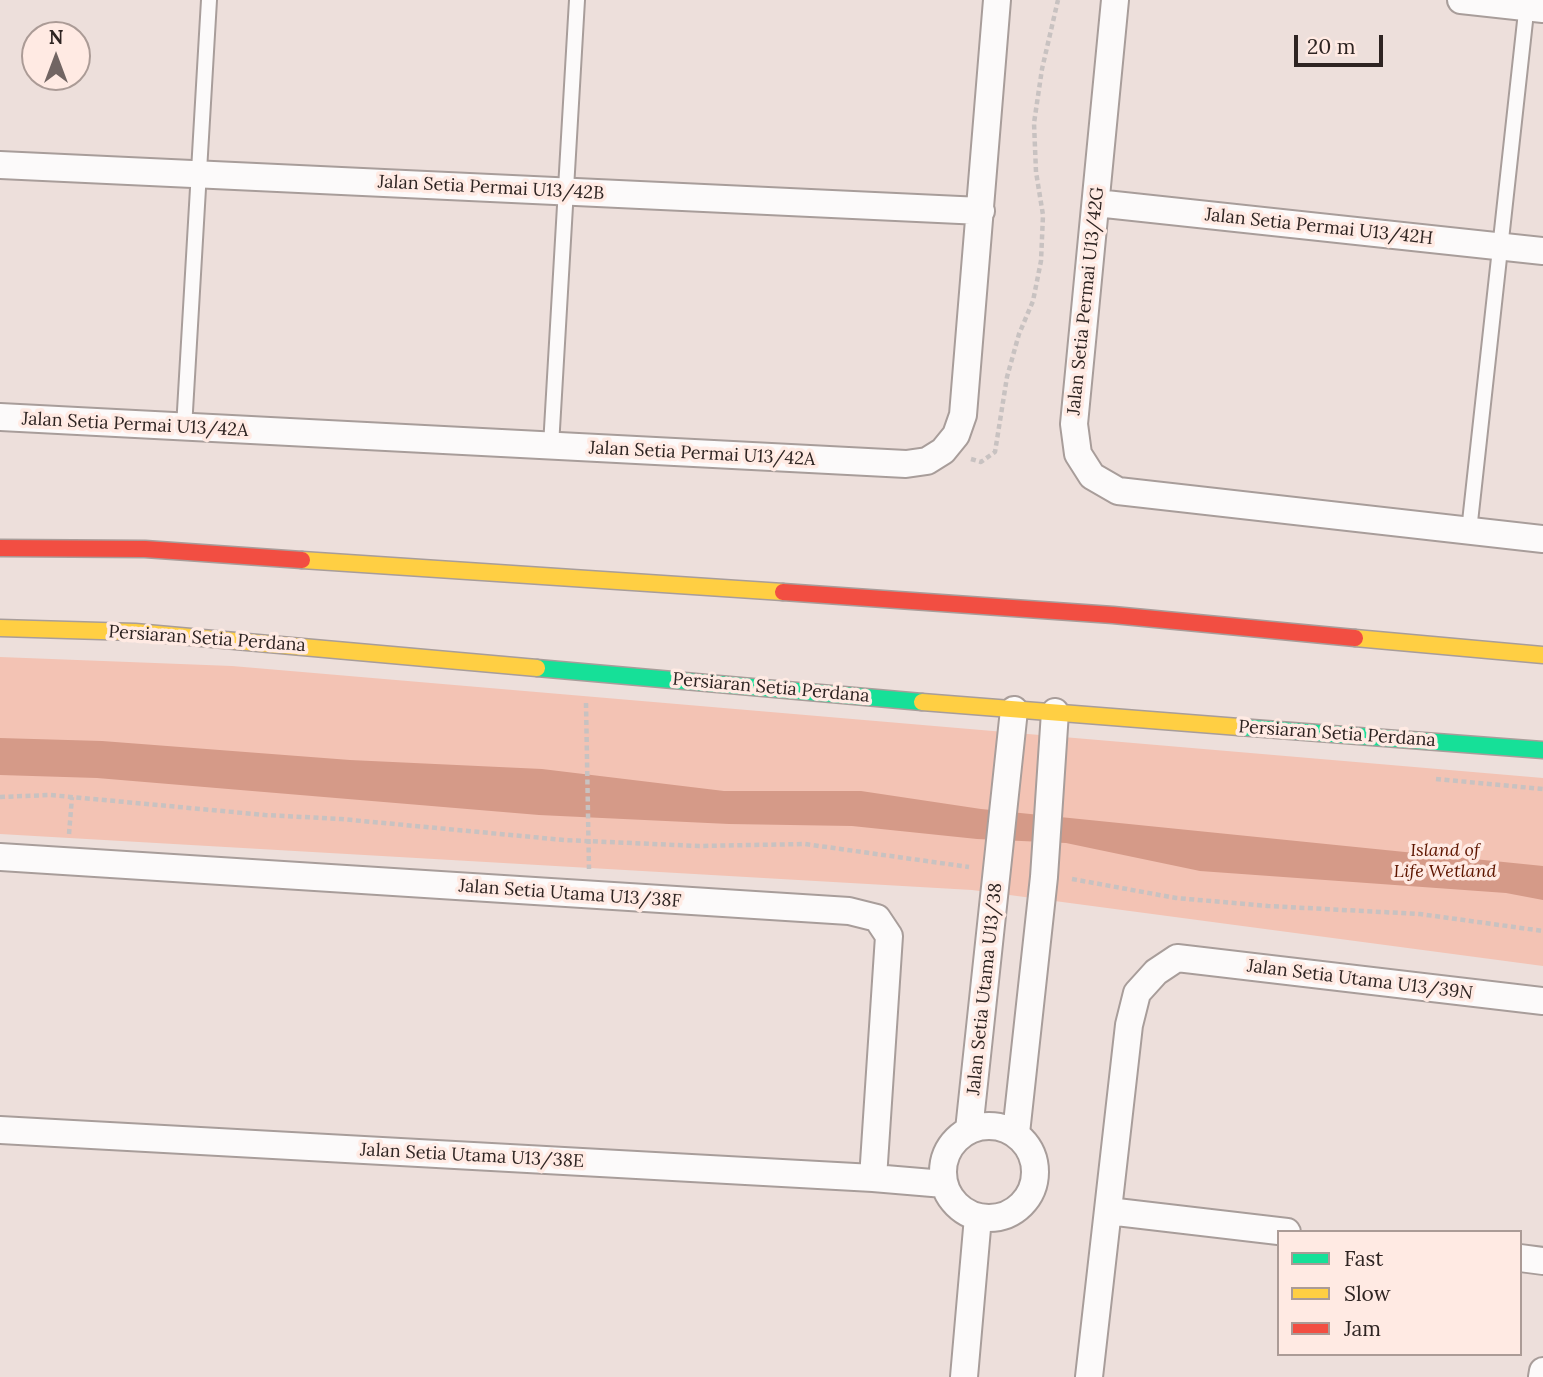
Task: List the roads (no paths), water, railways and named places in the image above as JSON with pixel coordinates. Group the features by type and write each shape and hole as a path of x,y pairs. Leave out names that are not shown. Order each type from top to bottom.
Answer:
{"main road":[{"path":"0,548 145,549 1086,613 1543,655"},
{"name":"Persiaran Setia Perdana","path":"0,628 135,632 1014,710 1543,750"}],"street":[{"path":"981,211 997,0"},
{"name":"Jalan Setia Permai U13/42G","path":"1115,0 1074,424 1078,454 1092,476 1118,491 1543,540"},
{"path":"1461,0 1532,5"},
{"name":"Jalan Setia Permai U13/42B","path":"0,165 981,211"},
{"name":"Jalan Setia Permai U13/42H","path":"1096,203 1543,251"},
{"name":"Jalan Setia Permai U13/42A","path":"0,417 906,464 927,461 943,451 956,435 962,415 981,211"},
{"name":"Jalan Setia Utama U13/38","path":"969,1130 1014,710"},
{"path":"1016,1133 1044,866 1055,712"},
{"name":"Jalan Setia Utama U13/38F","path":"0,857 849,911 877,918 888,936 873,1178"},
{"name":"Jalan Setia Utama U13/39N","path":"1108,1211 1129,1025 1137,993 1156,972 1177,958 1543,1001"},
{"path":"985,1125 1001,1126 1016,1133 1028,1144 1035,1159 1036,1175 1032,1191 1023,1205 1010,1214 994,1218 978,1217 963,1210 951,1199 944,1184 943,1168 947,1152 956,1139 969,1130 985,1125"},
{"name":"Jalan Setia Utama U13/38E","path":"0,1130 944,1184"},
{"path":"1089,1377 1108,1211 1277,1231"},
{"path":"964,1377 978,1217"},
{"path":"1522,1258 1543,1261"},
{"path":"1542,1377 1543,1371"}],"lane":[{"path":"184,428 209,0"},
{"path":"551,446 577,0"},
{"path":"1469,531 1500,247 1532,5"}],"park label":[{"name":"Island of Life Wetland","path":"1445,861"}]}
